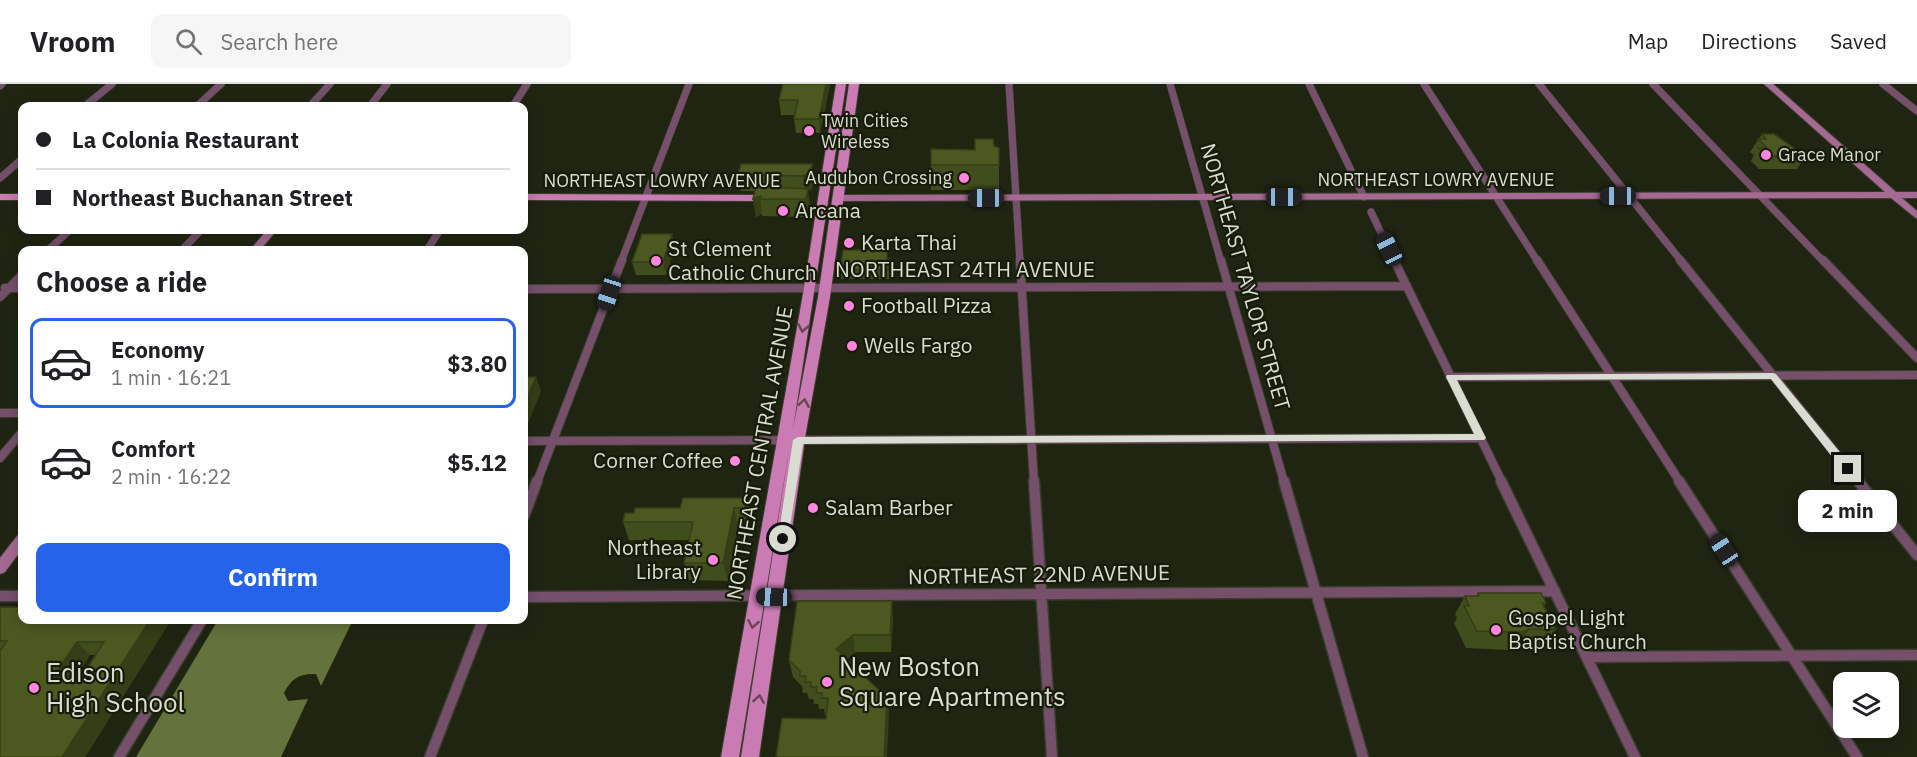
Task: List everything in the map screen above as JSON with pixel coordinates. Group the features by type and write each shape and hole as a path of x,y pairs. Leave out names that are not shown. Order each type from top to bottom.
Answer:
{"main road":[{"name":"NORTHEAST CENTRAL AVENUE","path":"730,757 810,288 817,198 841,84"},
{"name":"NORTHEAST CENTRAL AVENUE","path":"750,757 798,440 825,288 854,84"},
{"path":"1768,84 1917,216"},
{"name":"NORTHEAST LOWRY AVENUE","path":"817,198 1917,195"},
{"path":"0,197 18,197"},
{"name":"NORTHEAST LOWRY AVENUE","path":"528,197 782,198"},
{"path":"258,246 269,234"},
{"path":"0,568 18,545"}],"street":[{"path":"91,102 112,84"},
{"path":"201,102 220,84"},
{"path":"314,102 330,84"},
{"path":"373,102 387,84"},
{"path":"516,102 527,84"},
{"path":"528,505 689,84"},
{"path":"1009,84 1052,757"},
{"name":"NORTHEAST TAYLOR STREET","path":"1170,84 1363,757"},
{"path":"1309,84 1364,197"},
{"path":"1424,84 1857,757"},
{"path":"1539,84 1917,555"},
{"path":"1653,84 1917,358"},
{"path":"1883,84 1917,111"},
{"path":"0,178 18,162"},
{"path":"1371,212 1635,757"},
{"path":"52,246 66,234"},
{"path":"186,246 197,234"},
{"path":"0,297 4,288 18,278"},
{"name":"NORTHEAST 24TH AVENUE","path":"528,289 1407,286"},
{"path":"1450,377 1917,375"},
{"path":"0,413 18,413"},
{"path":"0,458 18,437"},
{"path":"528,441 1481,438"},
{"name":"NORTHEAST 22ND AVENUE","path":"528,597 1555,591"},
{"path":"0,596 18,596"},
{"path":"118,757 200,624"},
{"path":"430,757 481,624"},
{"path":"1587,657 1917,655"}],"shaded area":[{"path":"216,624 351,624 321,686 316,674 305,675 293,681 284,693 288,701 308,699 281,757 136,757"}],"building":[{"path":"783,84 826,84 819,119 794,119 798,100 779,100"},
{"path":"1762,134 1774,134 1805,156 1767,156 1758,148 1767,148 1758,139 1766,139"},
{"path":"975,139 993,139 994,146 999,148 999,165 931,165 931,149 975,150"},
{"path":"741,164 812,164 810,172 803,176 738,174"},
{"path":"756,186 808,189 806,199 760,199 761,196 753,199"},
{"path":"642,234 672,234 663,262 632,262"},
{"path":"843,250 887,250 888,270 840,270"},
{"path":"528,377 536,377 528,396"},
{"path":"683,498 747,498 745,508 734,508 723,563 684,563 693,522 623,522 625,513 634,513 635,508 680,508"},
{"path":"1478,593 1541,593 1546,603 1542,603 1556,629 1529,629 1523,632 1477,631 1464,606 1469,606 1465,596 1479,596"},
{"name":"New Boston Square Apartments","path":"797,601 892,601 890,635 853,635 836,649 887,698 884,757 776,757 782,718 826,719 828,698 822,698 822,693 816,693 817,687 811,687 811,682 805,682 806,676 800,676 800,671 789,660"},
{"name":"Edison High School","path":"0,607 18,607 18,624 147,624 62,757 0,757 0,651 7,641 0,641","holes":["77,642 104,642 81,678 52,678"]}],"place":[{"name":"Twin Cities Wireless","path":"809,131"},
{"name":"Grace Manor","path":"1766,155"},
{"name":"Audubon Crossing","path":"964,178"},
{"name":"Arcana","path":"783,211"},
{"name":"Karta Thai","path":"849,243"},
{"name":"St Clement Catholic Church","path":"656,261"},
{"name":"Football Pizza","path":"849,306"},
{"name":"Wells Fargo","path":"852,346"},
{"name":"Corner Coffee","path":"735,461"},
{"name":"Salam Barber","path":"813,508"},
{"name":"Northeast Library","path":"713,560"},
{"name":"Gospel Light Baptist Church","path":"1496,630"},
{"name":"New Boston Square Apartments","path":"827,682"},
{"name":"Edison High School","path":"34,688"}],"route":[{"path":"783,539 798,440 1481,438 1450,377 1773,376 1848,469"}]}
